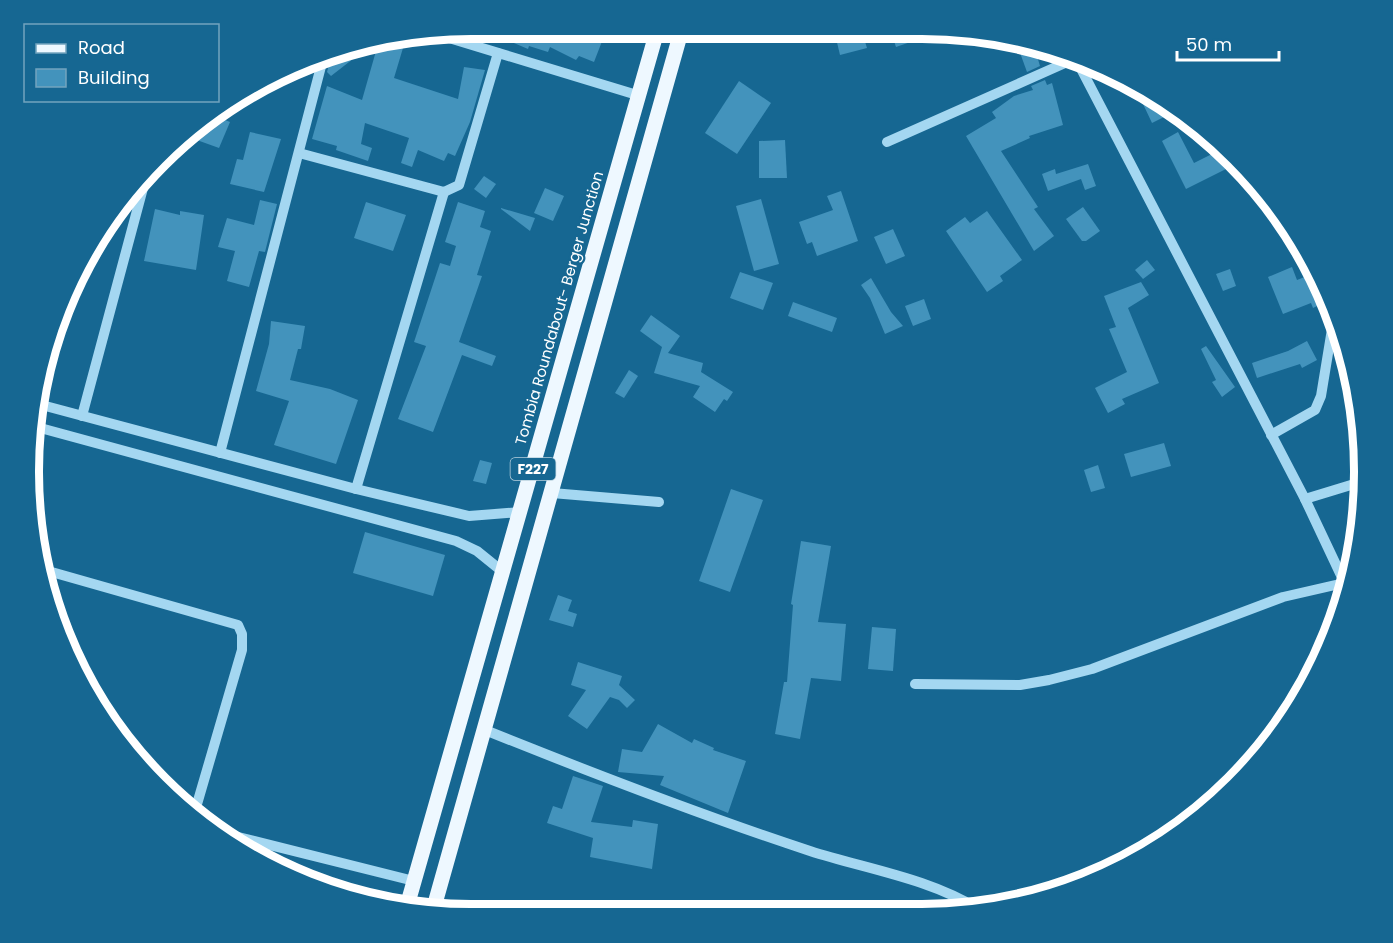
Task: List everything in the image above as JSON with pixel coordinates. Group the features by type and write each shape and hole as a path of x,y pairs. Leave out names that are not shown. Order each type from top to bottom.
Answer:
{"main road":[{"name":"Tombia Roundabout- Berger Junction","path":"409,899 654,39"},
{"name":"F227","path":"435,902 679,39"}],"street":[{"path":"454,40 637,95"},
{"path":"299,153 444,192 459,185 498,53"},
{"path":"887,142 1066,64"},
{"path":"220,453 321,66"},
{"path":"1080,69 1305,499 1341,575"},
{"path":"81,416 142,190"},
{"path":"356,489 444,192"},
{"path":"1271,435 1315,410 1321,396 1331,333"},
{"path":"44,406 356,489 469,516 520,512"},
{"path":"42,428 456,541 477,550 503,572"},
{"path":"1305,499 1354,484"},
{"path":"552,493 659,502"},
{"path":"51,572 238,625 242,634 242,650 197,806"},
{"path":"915,684 1020,685 1049,680 1092,669 1283,597 1338,587"},
{"path":"485,730 663,800 812,852 933,887 963,902"},
{"path":"242,838 414,881"}],"building":[{"path":"504,39 603,39 594,62 579,56 576,60 550,47 548,52 529,46 528,49"},
{"path":"836,39 864,39 867,48 840,55"},
{"path":"893,39 919,39 896,47"},
{"path":"387,47 403,48 394,78 458,99 464,67 485,70 470,122 455,156 448,153 444,161 418,150 412,167 401,163 409,138 365,123 361,144 372,148 368,161 336,150 337,146 312,139 327,86 362,100 376,50"},
{"path":"1019,50 1037,55 1040,66 1027,72"},
{"path":"359,54 331,76 327,72 329,63"},
{"path":"1045,80 1047,85 1052,83 1063,125 1029,136 1030,138 1001,151 1038,207 1034,209 1054,236 1034,251 966,136 996,118 992,112 1014,96 1033,90 1031,86"},
{"path":"739,81 771,103 737,154 705,133"},
{"path":"1140,99 1167,115 1152,123"},
{"path":"222,119 230,122 219,148 194,139"},
{"path":"250,132 281,139 264,192 230,184 237,159 243,160"},
{"path":"1178,132 1194,163 1214,153 1229,168 1186,189 1162,141"},
{"path":"785,140 787,178 759,178 759,141"},
{"path":"1088,164 1096,186 1085,190 1081,179 1048,191 1042,174 1055,169 1056,174"},
{"path":"484,176 496,184 486,198 474,189"},
{"path":"545,188 564,196 553,221 534,213"},
{"path":"841,191 858,241 817,256 812,242 807,244 799,222 833,210 827,196"},
{"path":"761,199 779,264 754,271 736,206"},
{"path":"260,200 277,204 265,252 259,251 249,287 227,281 235,251 218,247 227,218 254,225"},
{"path":"366,202 406,215 393,251 354,238"},
{"path":"458,202 485,211 480,227 491,231 477,275 482,276 459,342 496,356 492,366 462,355 433,432 398,419 426,346 414,342 440,263 450,266 456,246 445,242"},
{"path":"1083,207 1100,231 1086,241 1082,241 1066,219"},
{"path":"155,209 180,215 180,211 204,215 196,270 144,261"},
{"path":"501,209 535,218 530,231"},
{"path":"987,211 1022,260 1000,276 1003,281 987,292 946,231 965,217 970,223"},
{"path":"893,229 905,256 886,264 874,237"},
{"path":"1147,260 1155,270 1143,279 1135,270"},
{"path":"1292,267 1297,280 1307,276 1320,305 1313,308 1311,303 1283,314 1268,277"},
{"path":"1230,269 1236,286 1223,291 1216,274"},
{"path":"740,272 773,283 763,310 730,298"},
{"path":"871,278 891,312 903,326 885,334 870,298 861,285"},
{"path":"1141,282 1149,295 1128,308 1159,383 1122,399 1125,404 1108,413 1095,388 1127,372 1109,329 1116,327 1104,296"},
{"path":"924,299 931,319 913,326 905,306"},
{"path":"793,302 837,318 832,332 788,316"},
{"path":"651,315 680,336 668,353 703,363 701,372 733,392 727,401 724,399 715,412 693,397 700,386 654,373 662,347 640,331"},
{"path":"271,321 305,326 301,349 298,349 290,380 330,389 358,400 336,464 274,445 289,401 256,391 269,344"},
{"path":"1307,341 1317,360 1302,368 1300,364 1257,378 1252,363 1288,351"},
{"path":"1206,346 1235,387 1222,397 1212,382 1216,380 1201,349"},
{"path":"629,370 638,376 624,398 615,393"},
{"path":"1164,443 1171,466 1131,477 1124,454"},
{"path":"480,460 492,463 486,484 473,481"},
{"path":"1098,465 1105,488 1091,492 1084,470"},
{"path":"731,489 763,500 730,592 699,581"},
{"path":"365,532 445,555 433,596 353,573"},
{"path":"801,541 831,546 818,622 846,624 841,681 811,678 800,739 775,734 784,682 787,682 793,605 791,604"},
{"path":"558,595 572,600 568,611 577,614 573,627 549,620"},
{"path":"872,627 896,629 893,671 868,669"},
{"path":"578,662 622,676 619,685 635,700 627,708 619,700 610,697 587,729 568,716 586,690 571,685"},
{"path":"658,724 692,743 694,739 714,748 713,750 746,761 728,813 660,785 664,776 618,772 622,749 642,752"},
{"path":"573,776 603,786 591,822 632,827 633,820 658,824 652,869 590,857 593,838 547,823 553,806 562,809"}]}
